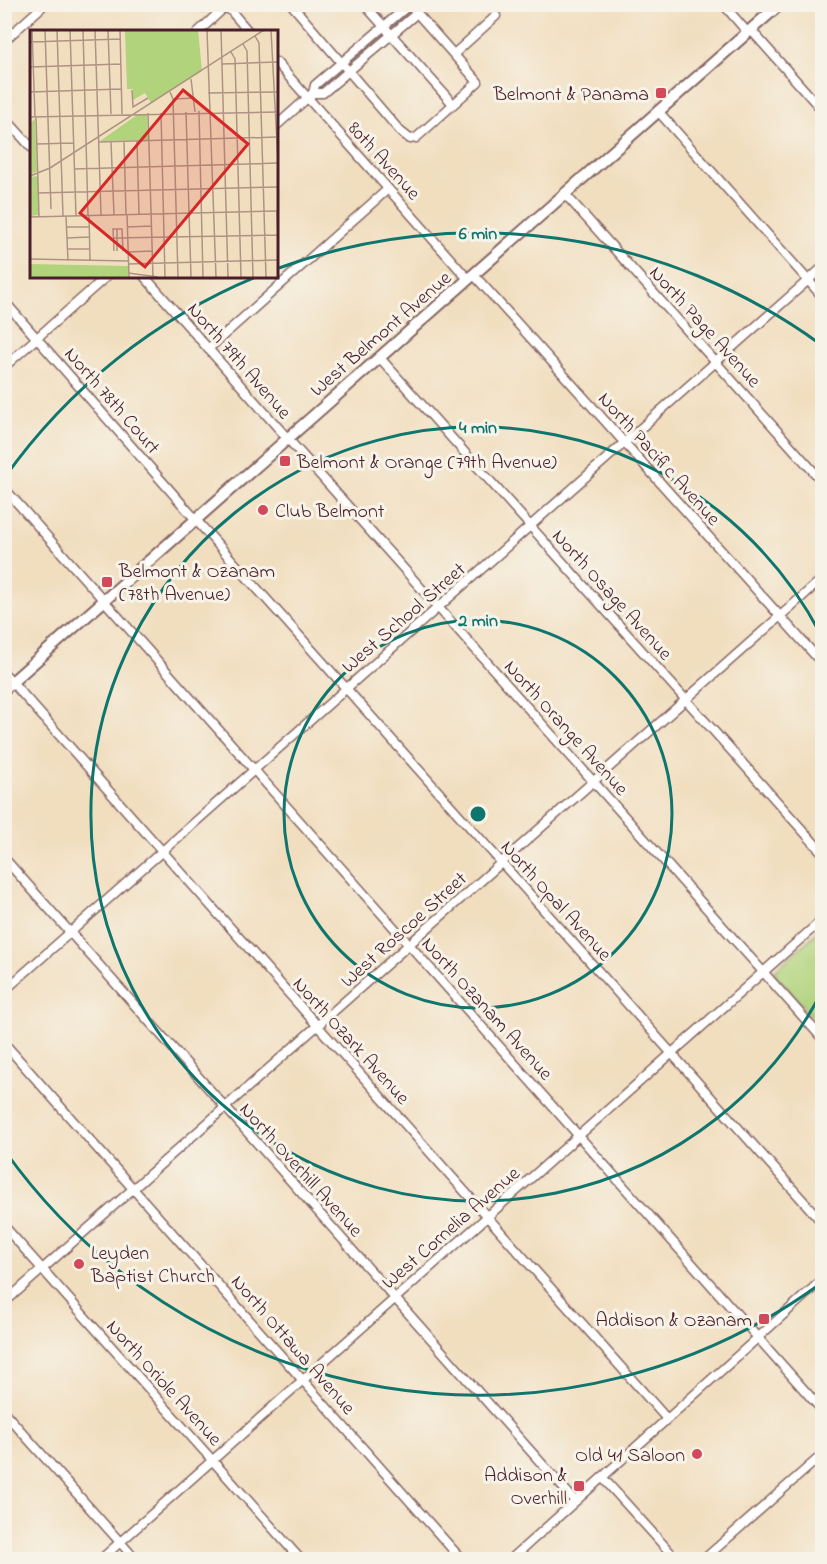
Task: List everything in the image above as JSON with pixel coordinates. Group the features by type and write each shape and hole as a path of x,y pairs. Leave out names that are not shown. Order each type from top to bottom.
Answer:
{"main road":[{"name":"West Belmont Avenue","path":"9,686 780,4"}],"street":[{"path":"4,41 45,4"},
{"path":"278,124 310,95 315,85 342,63 383,26 409,5 478,82 416,138 410,139 400,131 342,63 291,4"},
{"path":"364,4 453,104"},
{"path":"723,4 822,110"},
{"path":"200,30 226,5 247,30"},
{"path":"310,95 323,93 417,13"},
{"path":"454,54 496,16"},
{"name":"80th Avenue","path":"278,64 310,95 388,189 471,277"},
{"path":"658,111 822,296"},
{"path":"4,117 30,146"},
{"path":"208,349 388,189"},
{"name":"North Page Avenue","path":"565,194 822,481"},
{"name":"West School Street","path":"4,991 822,268"},
{"name":"North Pacific Avenue","path":"471,277 625,443 822,663"},
{"path":"4,367 105,278"},
{"name":"North 79th Avenue","path":"146,278 288,439"},
{"name":"North 78th Court","path":"4,301 196,520"},
{"name":"North Osage Avenue","path":"380,358 822,852"},
{"name":"North Orange Avenue","path":"288,439 822,1038"},
{"name":"North Ozanam Avenue","path":"4,488 759,1336 822,1410"},
{"name":"North Opal Avenue","path":"196,520 822,1222"},
{"name":"West Roscoe Street","path":"4,1303 822,579"},
{"name":"North Ozark Avenue","path":"4,673 9,686 163,851 667,1419"},
{"name":"North Overhill Avenue","path":"4,858 575,1502"},
{"name":"West Cornelia Avenue","path":"100,1560 822,920"},
{"name":"North Ottawa Avenue","path":"4,1043 462,1560"},
{"name":"North Oriole Avenue","path":"4,1226 301,1560"},
{"path":"510,1560 822,1280"},
{"path":"4,1412 136,1560"},
{"path":"703,1560 822,1455"},
{"path":"603,1477 676,1560"}],"green space":[{"path":"822,928 822,1027 775,974 775,970"}],"place":[{"name":"Belmont & Panama","path":"661,93"},
{"name":"Belmont & Orange (79th Avenue)","path":"285,461"},
{"name":"Club Belmont","path":"263,510"},
{"name":"Belmont & Ozanam (78th Avenue)","path":"107,582"},
{"name":"Leyden Baptist Church","path":"79,1264"},
{"name":"Addison & Ozanam","path":"764,1319"},
{"name":"Old 41 Saloon","path":"697,1454"},
{"name":"Addison & Overhill","path":"579,1486"}]}
